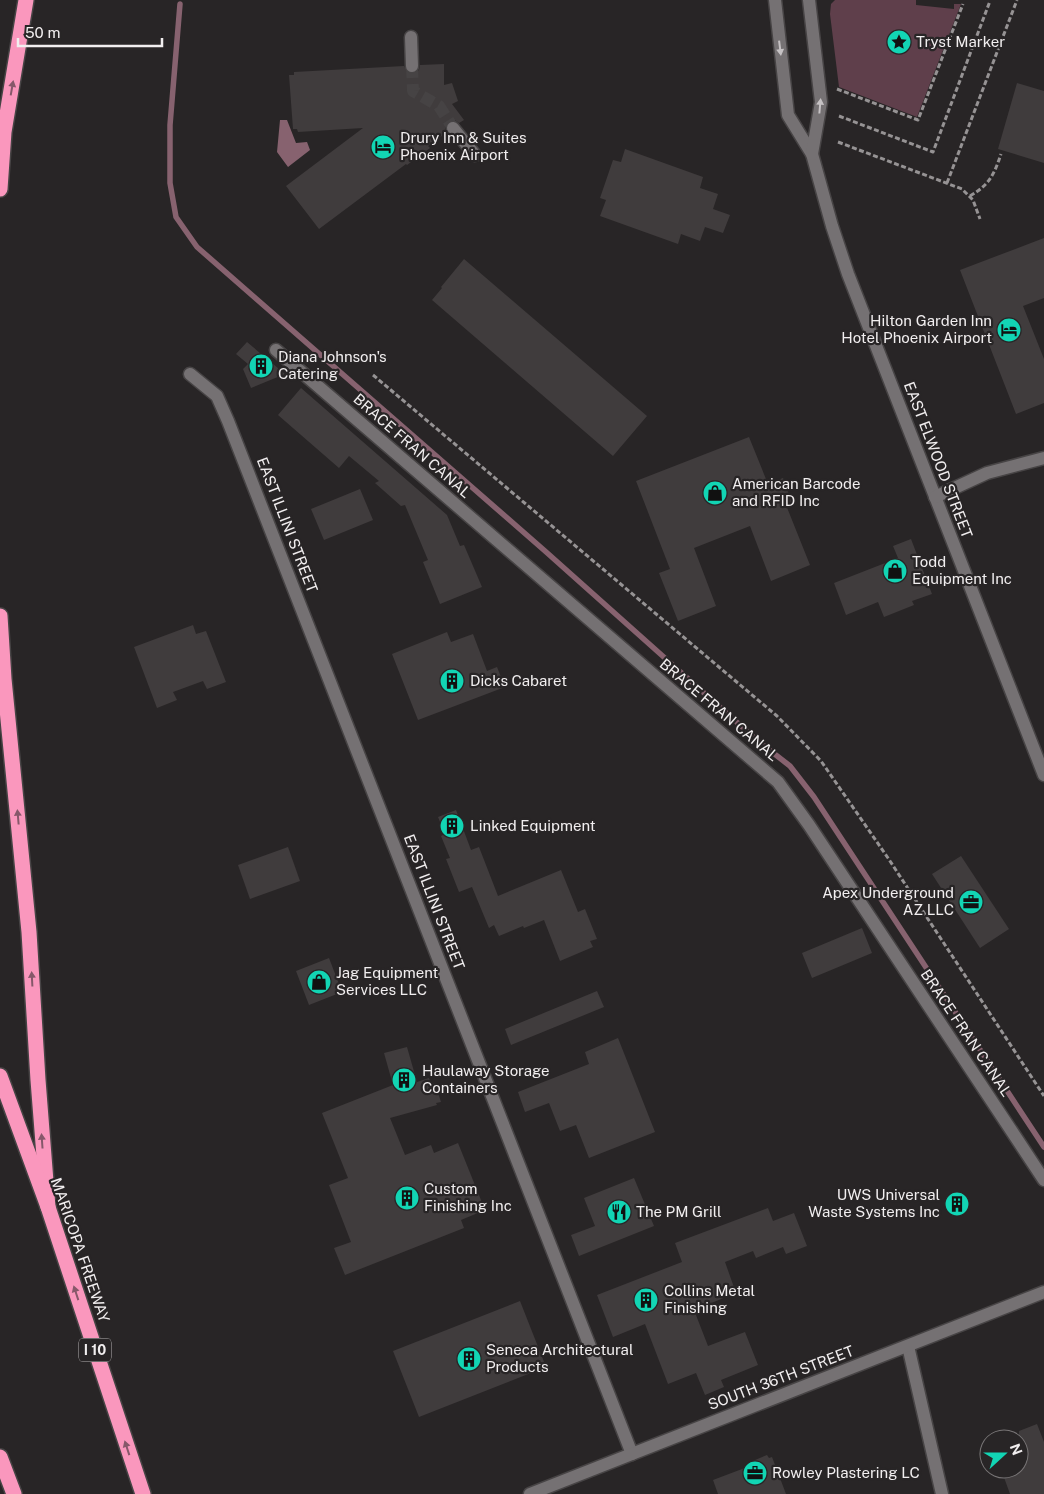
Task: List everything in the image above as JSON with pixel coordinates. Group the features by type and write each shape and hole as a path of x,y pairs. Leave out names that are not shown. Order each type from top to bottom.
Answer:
{"highway":[{"path":"0,188 4,132 26,0"},
{"path":"0,616 4,679 29,932 48,1207"},
{"name":"MARICOPA FREEWAY","path":"0,1076 48,1207 143,1494"},
{"path":"0,1457 14,1494"}],"street":[{"name":"EAST ELWOOD STREET","path":"775,0 788,115 812,154 832,226 848,274 1044,775"},
{"name":"EAST ELWOOD STREET","path":"809,0 821,102 812,154"},
{"path":"411,37 412,66"},
{"path":"453,128 475,155"},
{"name":"BRACE FRAN CANAL","path":"276,350 778,782 809,825 1044,1180"},
{"name":"EAST ILLINI STREET","path":"190,374 217,396 228,420 632,1454"},
{"path":"935,497 987,473 1044,458"},
{"name":"SOUTH 36TH STREET","path":"530,1494 1044,1292"},
{"path":"908,1346 942,1494"}],"path":[{"path":"947,183 1017,0"},
{"path":"839,116 933,152 990,1"},
{"path":"836,89 918,120 964,4"},
{"path":"838,142 962,188 970,196 980,218"},
{"path":"970,196 986,185 996,169 1001,154"},
{"path":"373,375 777,716 820,761 888,858 1044,1096"}],"shaded area":[{"path":"835,0 916,0 916,5 954,9 954,4 961,4 917,117 839,87 830,14 831,4"},
{"path":"280,120 287,120 296,143 307,142 310,150 288,167 277,152"}],"building":[{"name":"Drury Inn & Suites Phoenix Airport","path":"444,64 444,85 452,83 458,101 452,104 464,120 459,123 455,120 448,121 445,126 446,133 428,146 430,148 319,229 286,186 363,128 298,132 297,129 293,129 289,75 294,75 294,72 404,66 408,73 413,74 419,70 420,65"},
{"path":"1017,83 1044,91 1044,163 998,149"},
{"path":"625,149 703,177 700,188 718,194 713,209 730,215 723,233 705,227 700,241 681,234 678,244 600,216 606,200 600,198 613,160 621,162"},
{"name":"Hilton Garden Inn Hotel Phoenix Airport","path":"1044,238 1044,298 1023,306 1044,359 1044,403 1016,414 960,270"},
{"path":"464,259 647,416 613,456 432,300"},
{"name":"Diana Johnson's Catering","path":"247,342 285,374 251,388 243,369 248,364 236,354"},
{"path":"301,388 447,515 460,546 464,545 482,587 440,604 423,562 428,560 405,505 401,506 375,483 379,481 349,456 339,468 278,415"},
{"name":"American Barcode and RFID Inc","path":"749,437 768,484 783,478 792,503 786,505 810,565 771,581 750,526 694,548 716,606 678,621 659,573 670,569 636,481"},
{"path":"360,489 373,520 324,540 311,509"},
{"name":"Todd Equipment Inc","path":"911,539 932,594 912,601 914,605 884,617 878,602 846,615 834,583 898,558 893,546"},
{"path":"193,625 196,634 206,631 226,682 207,689 203,681 173,692 177,700 157,708 134,647"},
{"name":"Dicks Cabaret","path":"447,632 451,642 473,634 487,671 497,667 505,687 418,720 392,654"},
{"path":"456,810 471,850 479,847 498,896 561,870 578,912 585,909 597,939 590,941 593,947 560,961 544,920 499,936 494,925 489,928 472,887 459,892 446,859 450,858 441,836 445,834 438,817"},
{"path":"288,847 300,881 250,899 238,865"},
{"name":"Apex Underground AZ LLC","path":"961,856 1009,929 980,948 932,874"},
{"path":"862,928 872,953 812,978 802,953"},
{"name":"Jag Equipment Services LLC","path":"329,958 342,992 309,1005 296,971"},
{"path":"597,991 604,1007 511,1045 505,1029"},
{"path":"618,1038 655,1132 589,1158 576,1125 560,1131 549,1103 525,1112 518,1092 589,1064 585,1052"},
{"name":"Custom Finishing Inc","path":"407,1047 417,1082 429,1078 431,1084 435,1083 441,1102 436,1103 437,1105 390,1118 405,1155 431,1145 434,1153 458,1143 485,1210 461,1220 464,1228 345,1275 334,1248 351,1242 329,1185 348,1178 322,1113 393,1085 384,1053"},
{"name":"The PM Grill","path":"634,1178 654,1226 579,1256 571,1235 595,1226 584,1198"},
{"path":"768,1208 773,1221 794,1213 807,1246 786,1254 783,1247 756,1258 753,1251 725,1262 736,1293 694,1310 708,1346 745,1332 758,1365 721,1380 724,1387 705,1395 696,1373 668,1384 645,1324 613,1337 597,1295 682,1262 675,1243"},
{"name":"Seneca Architectural Products","path":"520,1301 546,1367 419,1417 393,1351"},
{"path":"1037,1424 1044,1442 1044,1494 1010,1494 1005,1479 1029,1479 1029,1429 1024,1429"},
{"name":"Rowley Plastering LC","path":"767,1455 769,1458 772,1457 786,1494 718,1494 713,1480 750,1466 748,1463"}],"waterway":[{"path":"180,4 170,125 170,183 176,217 197,247 545,551 759,742 790,766 814,797 1044,1147"}],"tunnel":[{"path":"412,66 413,91 439,106 453,128"}],"place":[{"name":"Tryst Marker","path":"899,42"},
{"name":"Drury Inn & Suites Phoenix Airport","path":"383,147"},
{"name":"Hilton Garden Inn Hotel Phoenix Airport","path":"1009,330"},
{"name":"Diana Johnson's Catering","path":"261,366"},
{"name":"American Barcode and RFID Inc","path":"715,493"},
{"name":"Todd Equipment Inc","path":"895,571"},
{"name":"Dicks Cabaret","path":"452,681"},
{"name":"Linked Equipment","path":"452,826"},
{"name":"Apex Underground AZ LLC","path":"971,902"},
{"name":"Jag Equipment Services LLC","path":"319,982"},
{"name":"Haulaway Storage Containers","path":"404,1080"},
{"name":"Custom Finishing Inc","path":"407,1198"},
{"name":"UWS Universal Waste Systems Inc","path":"957,1204"},
{"name":"The PM Grill","path":"619,1212"},
{"name":"Collins Metal Finishing","path":"646,1300"},
{"name":"Seneca Architectural Products","path":"469,1359"},
{"name":"Rowley Plastering LC","path":"755,1473"}]}
